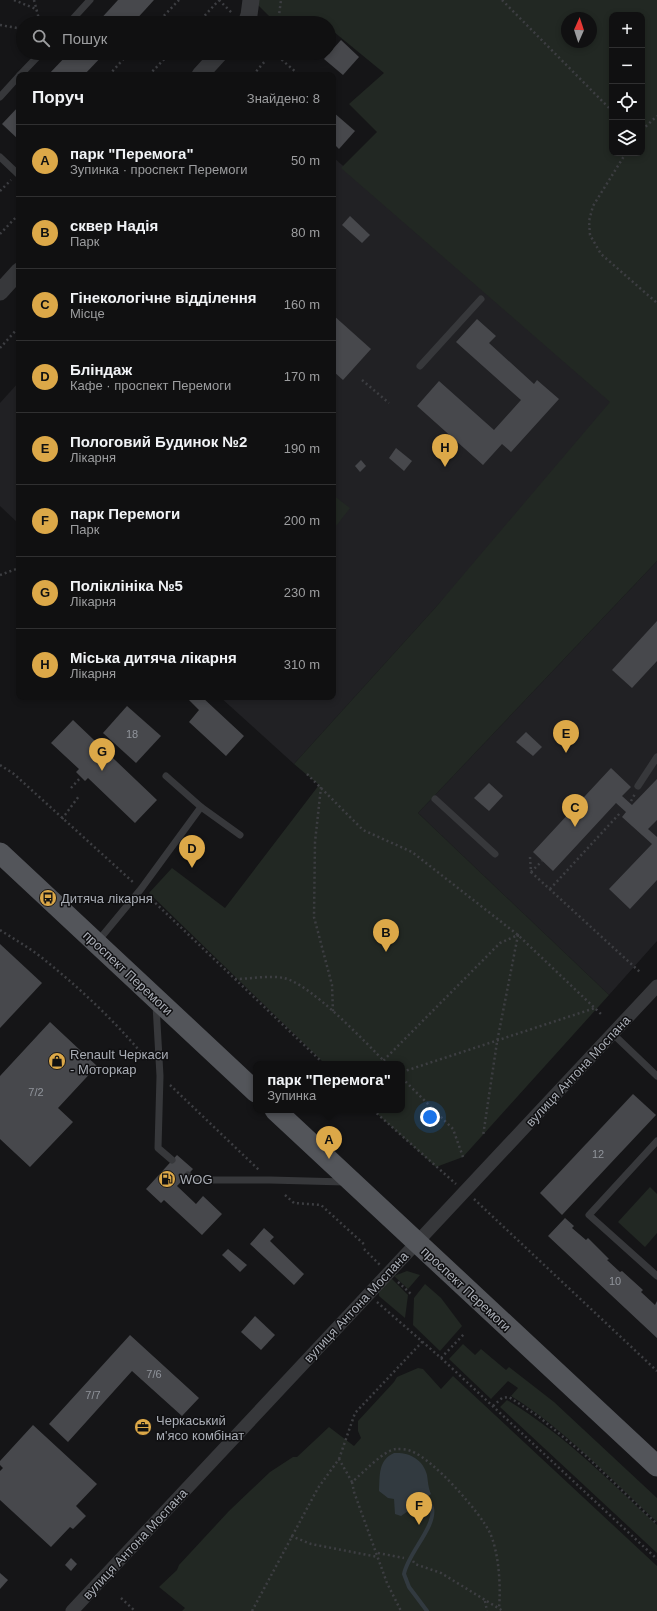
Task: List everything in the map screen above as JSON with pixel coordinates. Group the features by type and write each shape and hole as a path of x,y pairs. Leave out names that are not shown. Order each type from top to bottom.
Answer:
{"main road":[{"name":"проспект Перемоги","path":"0,853 253,1089"},
{"name":"проспект Перемоги","path":"278,1113 657,1466"}],"street":[{"path":"247,16 249,15 250,0"},
{"path":"203,72 214,60"},
{"path":"0,292 16,274"},
{"name":"вулиця Антона Моспана","path":"72,1611 657,986"}],"lane":[{"path":"75,16 90,0"},
{"path":"24,72 35,60"},
{"path":"0,97 16,80"},
{"path":"0,157 16,171"},
{"path":"420,366 481,299"},
{"path":"638,786 657,757"},
{"path":"166,776 201,807 240,835"},
{"path":"435,799 495,854"},
{"path":"96,943 141,889 201,807"},
{"path":"156,999 160,1076 158,1148 172,1160"},
{"path":"613,1034 657,1076"},
{"path":"657,1141 589,1215 657,1276"},
{"path":"188,1175 194,1180 270,1180 353,1183"}],"path":[{"path":"14,0 36,9"},
{"path":"34,0 38,16"},
{"path":"164,16 179,0"},
{"path":"204,16 219,0 237,16"},
{"path":"279,16 281,0"},
{"path":"502,0 609,108"},
{"path":"0,25 16,28"},
{"path":"112,72 123,60"},
{"path":"152,72 163,60"},
{"path":"256,72 266,60"},
{"path":"282,60 297,72"},
{"path":"645,127 657,116"},
{"path":"624,156 593,206 589,221 590,235 601,254 657,303"},
{"path":"0,234 16,217"},
{"path":"0,348 16,330"},
{"path":"362,380 389,403"},
{"path":"0,575 16,569"},
{"path":"0,765 14,774 141,889 321,1061"},
{"path":"308,774 363,830 412,852 518,935 601,1014"},
{"path":"71,788 81,777"},
{"path":"321,786 315,842 314,917 332,985 333,1012"},
{"path":"62,819 79,796"},
{"path":"550,889 621,812"},
{"path":"530,857 532,872 641,973"},
{"path":"532,872 542,861"},
{"path":"0,930 40,957 81,991 136,1046 160,1076 260,1170"},
{"path":"483,1136 497,1042 518,935"},
{"path":"235,979 282,978 295,982 333,1012 384,1061 500,943 518,935"},
{"path":"405,1071 497,1042 596,1008"},
{"path":"405,1081 453,1129 463,1157"},
{"path":"376,1113 436,1167 466,1191 657,1371"},
{"path":"285,1195 294,1203 321,1205 366,1246"},
{"path":"368,1294 423,1341 657,1559"},
{"path":"441,1358 464,1333"},
{"path":"252,1611 318,1488 339,1459 355,1413 423,1341"},
{"path":"493,1406 502,1398 509,1397 538,1416 585,1455 657,1524"},
{"path":"352,1482 387,1452 395,1449 414,1452 438,1471 469,1503 490,1533 496,1552 500,1593 499,1608"},
{"path":"339,1459 352,1482 354,1492 387,1583 401,1611"},
{"path":"291,1536 311,1544 378,1557"},
{"path":"377,1553 389,1557 404,1558"},
{"path":"413,1561 416,1564 441,1572 503,1611"},
{"path":"121,1598 135,1611"},
{"path":"485,1600 488,1611"}],"shaded area":[{"path":"253,0 657,0 657,561 418,813 609,995 463,1157 436,1167 376,1113 405,1113 405,1061 322,1061 149,893 172,868 225,908 319,785 294,764 436,607 610,402 341,168 377,132 349,104 384,73 336,34 336,16 269,16"},
{"path":"336,160 611,402 504,532 294,764 223,700 336,700"},
{"path":"16,385 16,521 0,506 0,403"},
{"path":"336,497 350,508 336,526"},
{"path":"657,561 657,941 609,995 418,813"},
{"path":"650,1187 657,1194 657,1233 645,1247 618,1222"},
{"path":"407,1271 420,1275 408,1289 394,1276"},
{"path":"391,1278 408,1295 405,1318 379,1296 379,1292"},
{"path":"425,1284 441,1298 462,1326 440,1351 413,1325 414,1298"},
{"path":"463,1344 475,1355 481,1349 506,1370 509,1367 554,1402 657,1498 657,1522 569,1439 531,1409 511,1396 518,1388 508,1381 491,1399 449,1359"},
{"path":"418,1368 423,1369 441,1389 453,1376 657,1566 657,1611 182,1611 185,1608 159,1587 177,1570 179,1565 229,1511 270,1472 293,1457 297,1457 329,1427 354,1446 361,1438 358,1431 358,1421 397,1377"},
{"path":"507,1400 567,1443 657,1525 657,1553 500,1407"},
{"path":"394,1453 410,1455 419,1461 425,1469 431,1494 421,1502 418,1500 413,1502 408,1511 401,1516 395,1514 394,1499 388,1498 379,1491 382,1464"}],"building":[{"path":"118,0 154,0 139,16 103,16"},
{"path":"341,40 359,57 343,75 325,60 336,60 336,46"},
{"path":"62,60 98,60 87,72 51,72"},
{"path":"16,109 16,137 2,124"},
{"path":"336,115 355,131 339,149 336,146"},
{"path":"350,216 370,235 362,243 342,225"},
{"path":"336,318 371,349 343,380 336,374"},
{"path":"477,319 496,336 489,343 534,384 537,380 559,399 511,452 502,444 483,465 417,406 439,381 494,430 521,400 456,342"},
{"path":"396,448 412,461 404,471 389,458"},
{"path":"361,460 366,466 360,472 355,466"},
{"path":"657,621 657,661 632,688 612,670"},
{"path":"189,700 205,700 244,736 226,756 189,722 199,710"},
{"path":"127,706 161,736 136,763 103,733"},
{"path":"73,720 157,800 135,823 88,778 85,781 76,772 79,769 51,743"},
{"path":"526,732 542,747 533,756 516,742"},
{"path":"611,768 631,787 622,796 632,805 657,779 657,820 648,829 657,837 657,880 630,909 609,889 652,844 622,817 626,812 616,803 553,871 533,852"},
{"path":"489,783 503,796 489,811 474,798"},
{"path":"0,944 42,983 0,1028"},
{"path":"50,1022 97,1066 58,1108 73,1122 30,1167 0,1139 0,1076"},
{"path":"633,1094 656,1115 562,1215 540,1193"},
{"path":"177,1155 193,1169 177,1186 196,1204 203,1196 222,1214 202,1235 164,1200 161,1203 146,1189"},
{"path":"565,1218 574,1226 572,1228 586,1240 588,1238 609,1259 607,1260 643,1290 641,1292 655,1305 657,1301 657,1338 548,1236"},
{"path":"264,1228 274,1237 270,1241 304,1274 294,1285 250,1244"},
{"path":"228,1249 247,1265 240,1272 222,1255"},
{"path":"255,1316 275,1335 261,1350 241,1332"},
{"path":"130,1335 199,1398 182,1416 132,1371 68,1442 49,1424"},
{"path":"33,1425 97,1484 76,1506 86,1516 73,1529 70,1527 51,1547 0,1500 0,1471 3,1468 0,1465 0,1461"},
{"path":"71,1558 77,1564 71,1571 65,1565"},
{"path":"0,1573 8,1580 0,1589"}],"waterway":[{"path":"425,1498 432,1507 430,1523 404,1574 409,1587 427,1611"}],"place":[{"name":"Міська дитяча лікарня","path":"445,467"},
{"name":"Пологовий Будинок №2","path":"566,753"},
{"name":"Поліклініка №5","path":"102,771"},
{"name":"Гінекологічне відділення","path":"575,827"},
{"name":"Бліндаж","path":"192,868"},
{"name":"Дитяча лікарня","path":"48,898"},
{"name":"сквер Надія","path":"386,952"},
{"name":"Renault Черкаси - Моторкар","path":"57,1061"},
{"name":"парк \"Перемога\"","path":"329,1159"},
{"name":"WOG","path":"167,1179"},
{"name":"Черкаський м'ясо комбінат","path":"143,1427"},
{"name":"парк Перемоги","path":"419,1525"}]}
